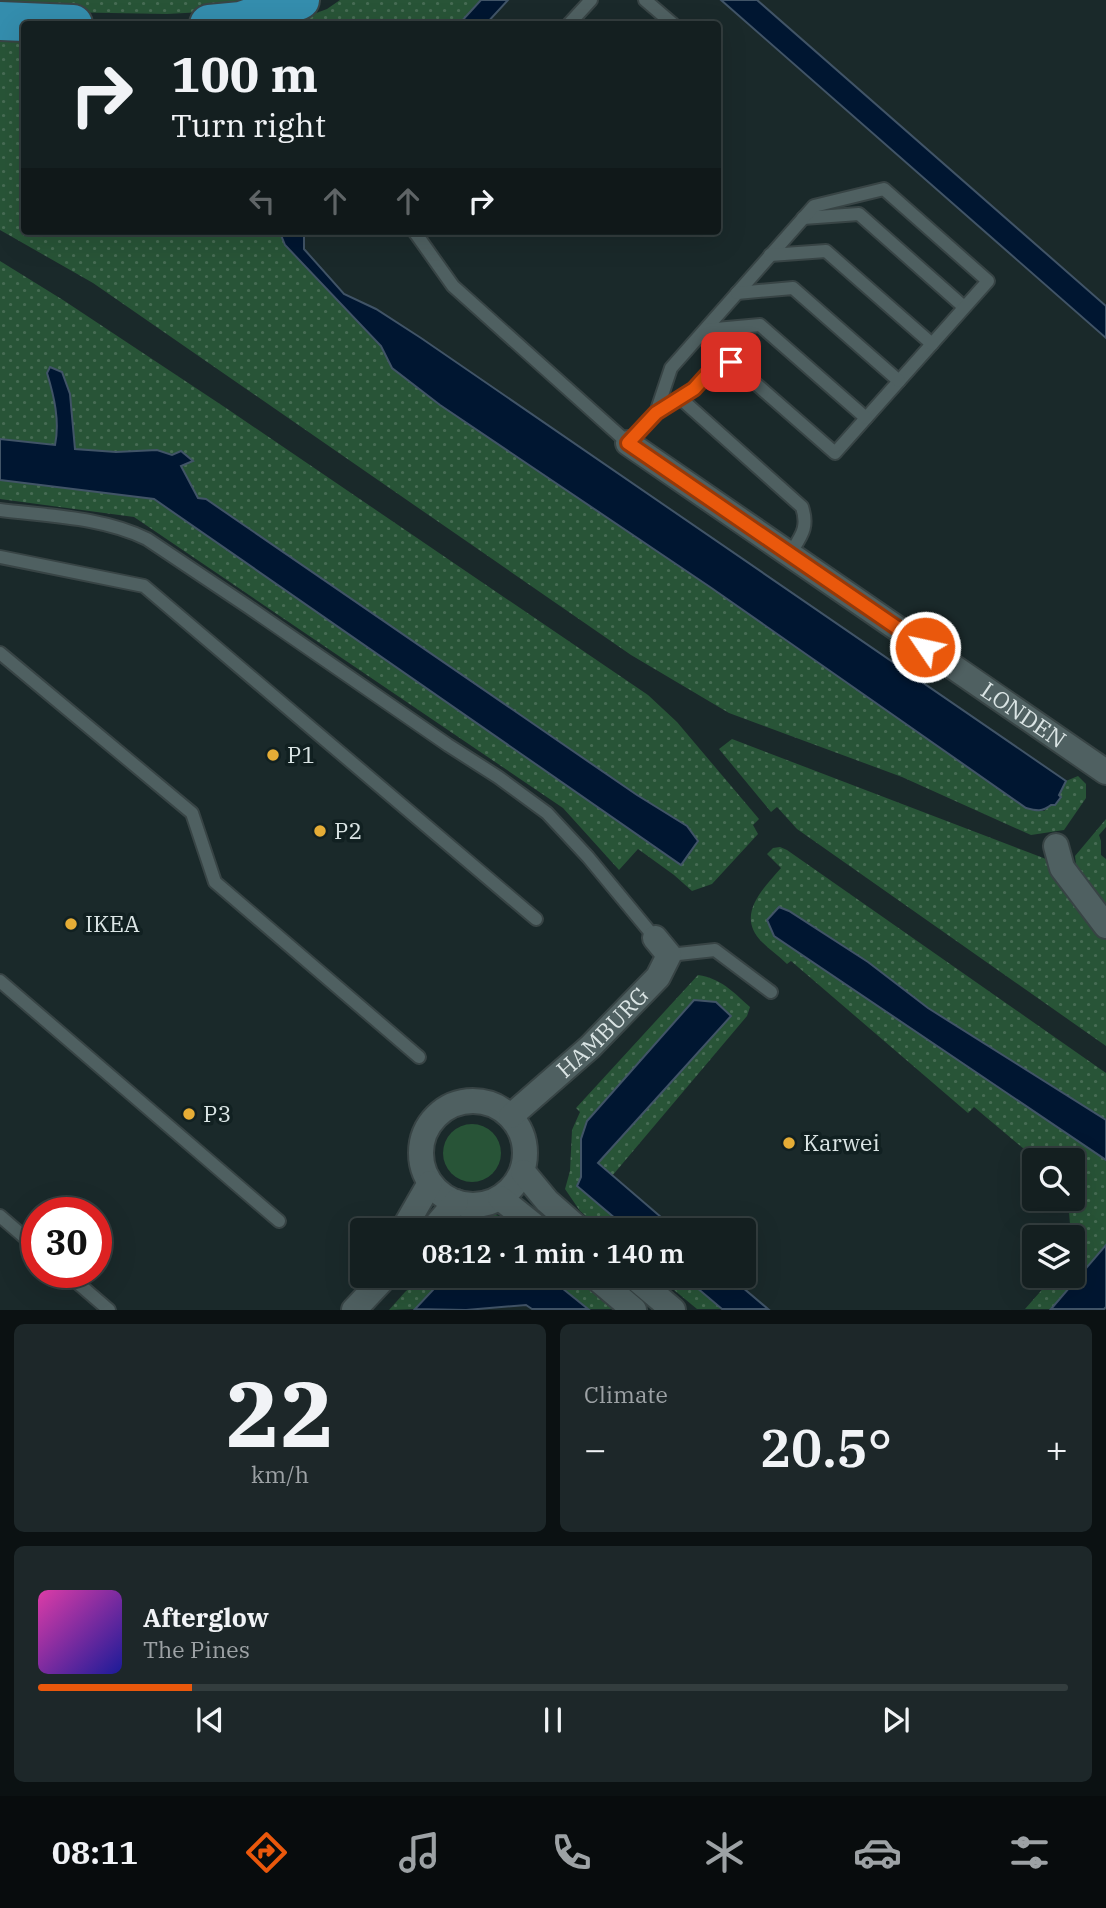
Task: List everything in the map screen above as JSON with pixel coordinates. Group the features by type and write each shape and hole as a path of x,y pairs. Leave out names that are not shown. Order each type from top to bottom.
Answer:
{"highway":[{"path":"241,21 300,0"},
{"path":"0,21 21,22"}],"street":[{"name":"LONDEN","path":"628,443 1106,772"},
{"path":"1056,846 1062,868 1106,926"},
{"name":"HAMBURG","path":"511,1116 590,1047 658,977 662,946"},
{"path":"472,1100 489,1103 511,1116 520,1128 525,1142 523,1172 513,1187 500,1198 471,1206 456,1202 441,1195 430,1182 421,1158 422,1141 429,1125 440,1112 455,1104 472,1100"},
{"path":"523,1172 566,1218"},
{"path":"410,1218 430,1182"},
{"path":"500,1198 525,1218"},
{"path":"442,1218 456,1202"},
{"path":"608,1288 634,1310"},
{"path":"647,1288 673,1310"}],"lane":[{"path":"572,21 591,0"},
{"path":"645,0 670,21"},
{"path":"417,235 453,286 628,443 656,413 694,389 713,368 731,362 835,453 988,281 884,189 814,206 671,368 656,413"},
{"path":"803,218 859,214 964,307"},
{"path":"771,255 826,251 932,344"},
{"path":"737,293 793,288 899,381"},
{"path":"705,330 760,325 866,418"},
{"path":"680,398 802,507 805,517 803,533 790,554"},
{"path":"0,510 107,524 129,530 147,539 547,813 662,946 715,950 771,992"},
{"path":"0,557 144,586 536,919"},
{"path":"0,653 192,813 215,882 419,1057"},
{"path":"0,981 279,1221"},
{"path":"0,1216 21,1234"},
{"path":"83,1288 108,1310"}],"green space":[{"path":"0,0 255,0 203,12 167,14 0,11"},
{"path":"340,0 481,0 462,21 295,21 327,9"},
{"path":"0,41 21,42 21,235 281,235 381,346 392,368 440,405 710,587 1026,808 1044,811 1066,781 1078,776 1086,784 1086,798 1064,830 1031,835 902,777 729,713 631,655 93,283 0,230"},
{"path":"0,261 226,408 648,695 677,722 759,819 753,825 758,834 712,884 692,891 638,849 619,870 563,808 134,517 0,499 0,480 154,498 680,865 697,842 687,826 637,795 206,499 198,498 181,466 192,460 157,450 116,452 75,449 70,394 47,373 57,427 55,445 0,439"},
{"path":"732,739 1046,859 1106,937 1106,1046 797,829 777,807 771,812 719,749"},
{"path":"1106,819 1106,827 1099,835 1101,855 1106,859 1106,911 1077,872 1075,856"},
{"path":"773,848 787,850 1106,1073 1106,1120 928,1008 868,962 779,907 767,920 775,936 1106,1160 1106,1245 1085,1269 1085,1225 1070,1225 1069,1211 1085,1211 1085,1148 1023,1148 974,1107 968,1113 791,961 787,964 762,942 754,932 751,912 760,894 781,868 767,854"},
{"path":"698,975 714,979 750,1007 747,1016 612,1176 598,1163 730,1016 581,1139 581,1177 577,1186 615,1218 588,1218 580,1211 565,1189 570,1171 572,1130 580,1112 576,1108"},
{"path":"466,1124 478,1124 493,1132 501,1147 501,1159 493,1174 478,1182 466,1182 451,1174 443,1159 443,1147 451,1132"},
{"path":"483,1214 505,1218 461,1218 461,1215"},
{"path":"410,1288 435,1288 415,1309 389,1310"},
{"path":"562,1288 590,1288 615,1309 588,1309"},
{"path":"672,1288 697,1288 722,1309 697,1309"},
{"path":"1043,1288 1069,1288 1051,1309 1025,1309"}],"water":[{"path":"481,0 508,0 489,21 462,21"},
{"path":"721,0 757,0 1106,306 1106,338"},
{"path":"281,235 304,235 304,249 344,294 376,309 421,338 1066,781 1059,795 1061,797 1055,805 1042,810 1026,808 710,587 440,405 392,368 381,346 285,245"},
{"path":"50,367 62,372 70,394 75,449 116,452 157,450 172,455 181,451 193,461 181,466 198,498 206,499 637,795 687,826 698,841 681,865 154,499 0,480 0,439 55,445 55,409 47,373"},
{"path":"779,907 868,962 928,1008 1106,1120 1106,1160 774,936 767,920"},
{"path":"694,1000 716,1002 731,1016 598,1163 662,1218 615,1218 577,1186 581,1177 581,1139 587,1121"},
{"path":"1106,1245 1106,1307 1051,1309 1069,1288 1085,1288 1085,1269"},
{"path":"435,1288 562,1288 588,1309 532,1309 526,1305 466,1310 415,1309"},
{"path":"697,1288 743,1288 768,1309 722,1309"}],"place":[{"name":"P1","path":"273,755"},
{"name":"P2","path":"320,831"},
{"name":"IKEA","path":"71,924"},
{"name":"P3","path":"189,1114"},
{"name":"Karwei","path":"789,1143"}],"route":[{"path":"731,362 713,368 694,389 656,413 628,443 925,647"}]}
